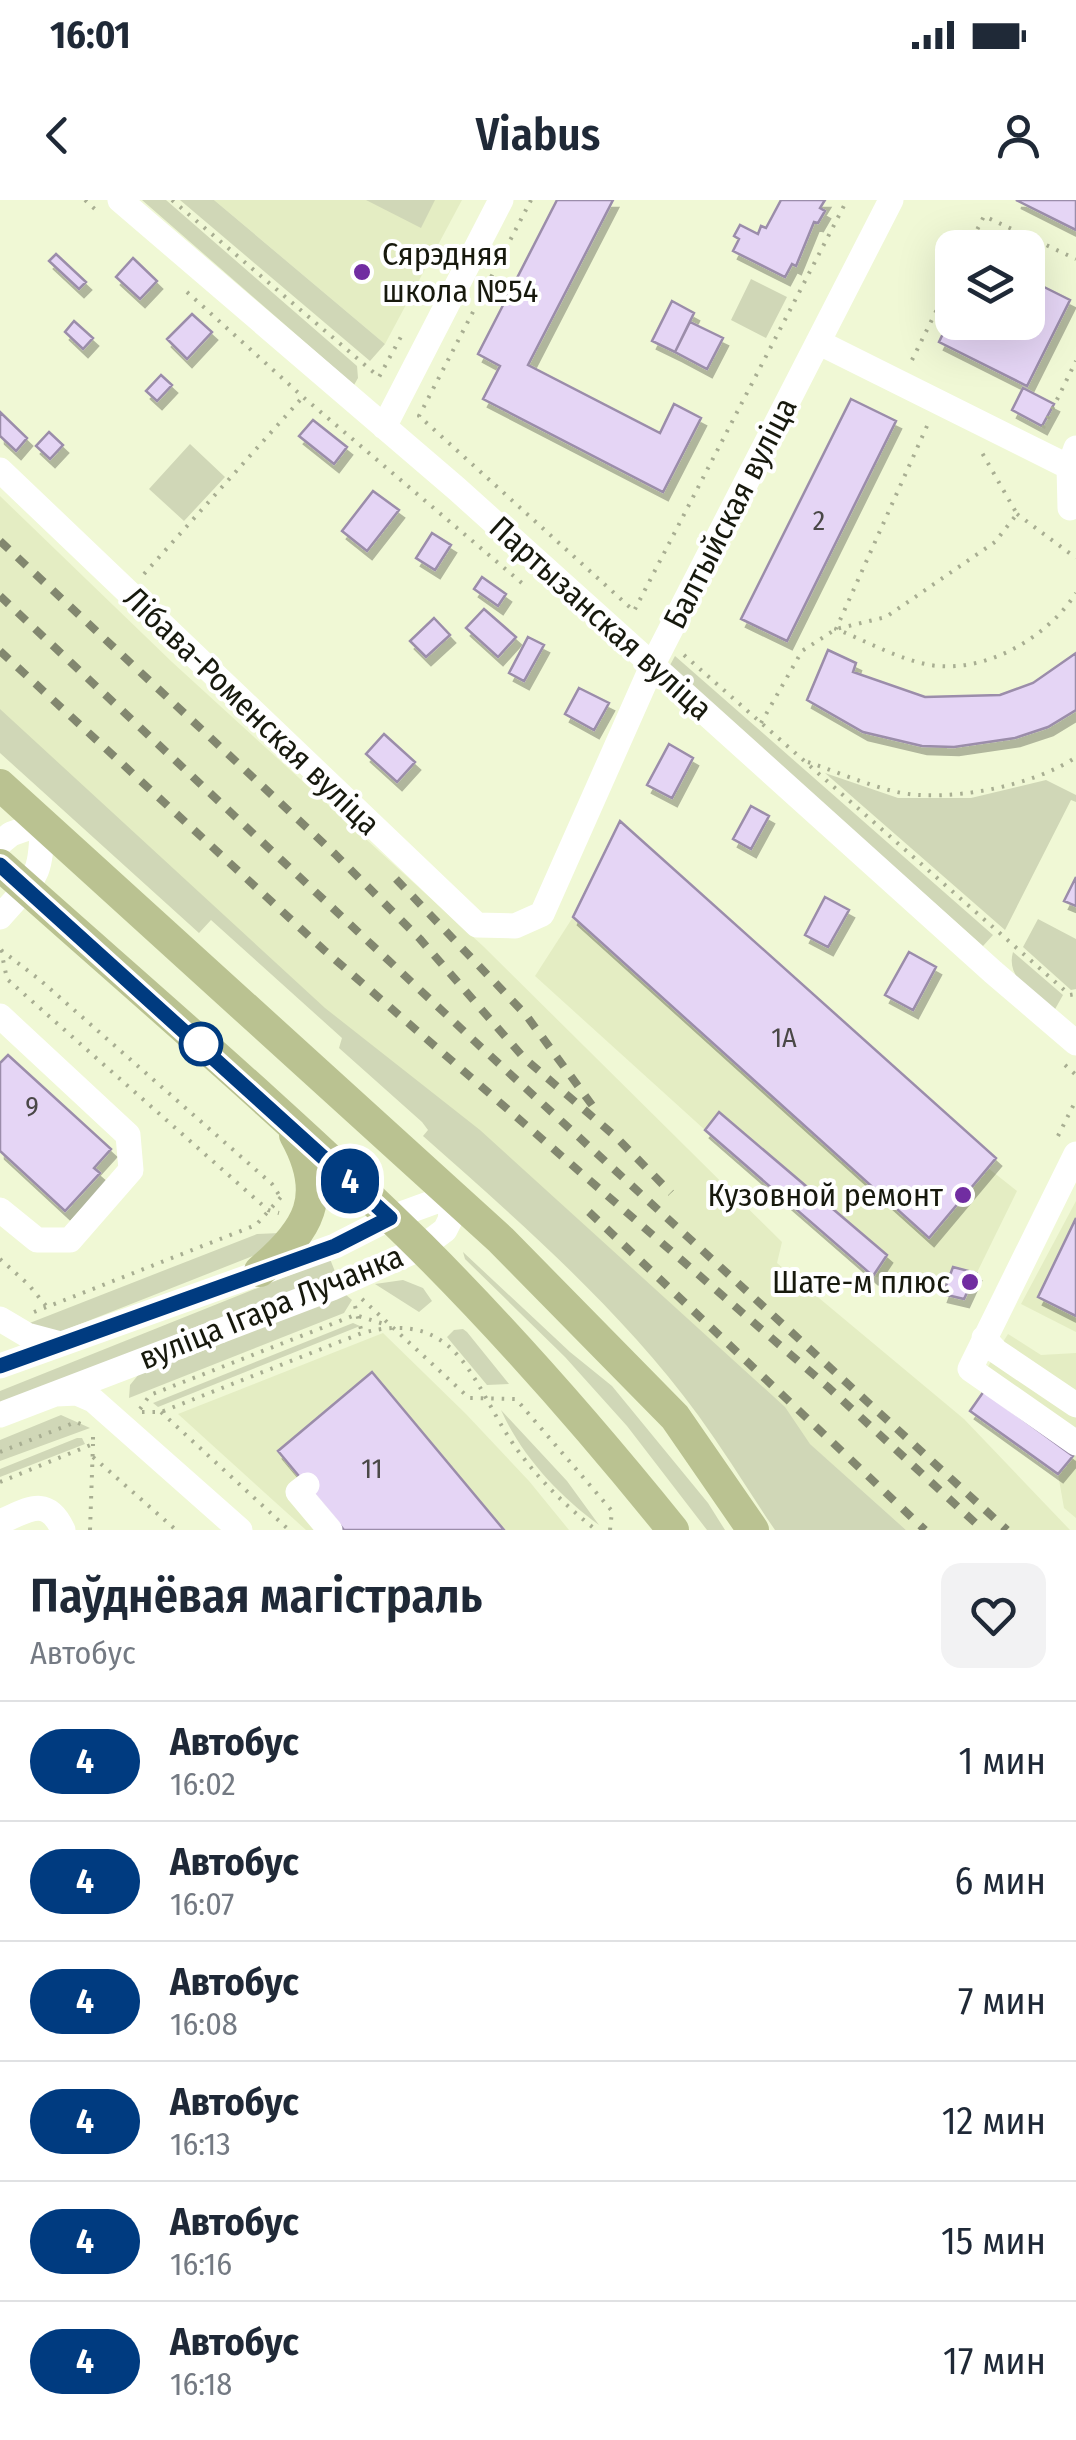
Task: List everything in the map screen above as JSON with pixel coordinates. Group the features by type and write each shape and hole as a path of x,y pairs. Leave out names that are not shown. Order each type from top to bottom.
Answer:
{"main road":[{"path":"0,785 453,1195 675,1417 753,1530"},
{"path":"0,865 421,1248 578,1417 673,1530"},
{"path":"260,1271 288,1246 309,1214 311,1193 306,1157 283,1119"}],"street":[{"name":"Партызанская вуліца","path":"120,200 653,664 1076,1043"},
{"path":"384,427 500,200"},
{"name":"Балтыйская вуліца","path":"515,926 542,914 653,664 891,200"},
{"path":"818,342 1034,447 1073,458 1070,508"},
{"name":"Лібава-Роменская вуліца","path":"0,470 476,925 515,926"},
{"path":"0,843 11,834 42,823 42,862 0,919"},
{"path":"0,919 32,915 54,920 76,933"},
{"path":"0,1016 128,1135 131,1170 70,1240 37,1240 0,1210"},
{"path":"1069,1161 970,1368 1076,1442"},
{"name":"вуліца Ігара Лучанка","path":"0,1366 335,1246 390,1218 453,1195 445,1230 421,1248 348,1282 0,1414"},
{"path":"0,1320 26,1335 57,1343"},
{"path":"984,1338 996,1351 1076,1405"},
{"path":"114,1418 106,1399 108,1387 119,1370 132,1362"},
{"path":"52,1394 86,1396 240,1530"},
{"path":"307,1485 298,1492 330,1530"},
{"path":"0,1522 34,1508 46,1509 56,1514 63,1530"}],"path":[{"path":"172,200 379,377"},
{"path":"531,200 420,416 634,611 847,200"},
{"path":"977,230 984,216 1014,230"},
{"path":"1045,245 1076,259"},
{"path":"908,368 935,314"},
{"path":"1034,447 1076,361"},
{"path":"127,592 302,397"},
{"path":"958,410 1017,514 1076,558"},
{"path":"836,629 929,422"},
{"path":"761,723 802,651 836,629 886,617 995,542 1017,514"},
{"path":"836,629 932,665 980,664 1028,641 1076,592"},
{"path":"680,652 1070,996 1076,994"},
{"path":"803,760 899,793 973,794 1056,771 1076,757"},
{"path":"0,950 40,980 272,1184 281,1198 256,1225 33,1312"},
{"path":"0,950 6,979 268,1210 282,1214"},
{"path":"1069,1161 1076,1100"},
{"path":"0,1260 47,1307"},
{"path":"362,1333 355,1315 354,1292 442,1368 470,1398 516,1398 612,1511 610,1530"},
{"path":"0,1482 93,1444 114,1418 150,1395 355,1315 441,1338 469,1368 525,1460 563,1502 596,1530"},
{"path":"0,1452 76,1422 161,1412 362,1333 390,1326"},
{"path":"161,1412 289,1530"},
{"path":"90,1530 93,1444"},
{"path":"93,1457 176,1530"}],"shaded area":[{"path":"142,200 166,200 357,366 354,385"},
{"path":"180,200 214,200 385,344 370,361"},
{"name":"Сярэдняя школа №54","path":"214,200 462,200 385,344"},
{"path":"366,200 435,200 421,228"},
{"path":"751,279 787,297 766,338 731,320"},
{"path":"190,444 225,477 184,521 149,489"},
{"path":"0,496 172,662 483,946 782,1242 777,1263 964,1419 1070,1530 906,1530 0,722"},
{"path":"675,656 993,935 983,946 669,667"},
{"path":"0,709 325,1008 480,1130 785,1407 810,1444 906,1530 775,1530 698,1415 603,1303 423,1136 428,1130 422,1122 339,1048 342,1038 211,920 199,933 0,753"},
{"path":"825,773 898,798 971,798 1046,780 1076,795 1076,802 1071,800 1005,930"},
{"path":"620,821 996,1158 988,1168 1017,1191 964,1299 873,1276 535,976 573,917"},
{"path":"1038,919 1076,939 1076,989 1071,990 1023,947"},
{"path":"1013,952 1063,995 1054,1011 1018,979"},
{"path":"1076,1201 1076,1332 1021,1304"},
{"path":"280,1233 263,1252 55,1334 22,1326 257,1234"},
{"path":"463,1252 612,1386 708,1503 725,1530 707,1530 627,1426 565,1357 465,1259"},
{"path":"330,1259 336,1274 0,1407 0,1391"},
{"path":"403,1280 423,1288 432,1301 419,1312 375,1284"},
{"path":"345,1294 352,1300 344,1313 129,1398 130,1385 139,1374"},
{"path":"353,1323 360,1326 158,1407 153,1403"},
{"path":"463,1329 509,1384 487,1385 447,1337 454,1330"},
{"path":"383,1333 466,1414 569,1530 306,1530 178,1414"},
{"path":"1008,1334 1041,1355 1076,1353 1076,1518 1064,1508 1058,1474 970,1411 988,1384 987,1368"},
{"path":"501,1410 567,1481 599,1525 542,1474"},
{"path":"61,1415 90,1428 0,1461 0,1440"},
{"path":"77,1438 85,1444 0,1477 0,1469"}],"building":[{"path":"557,200 613,200 528,365 660,433 674,404 701,418 663,492 483,399 500,366 478,354"},
{"path":"781,200 825,200 820,208 825,211 818,223 814,222 796,266 792,264 785,277 733,251 740,225 758,234 761,226 766,228"},
{"path":"1016,200 1076,200 1076,230"},
{"path":"56,254 86,282 79,289 49,261"},
{"path":"133,258 157,281 140,299 116,277"},
{"path":"1045,288 1070,300 1027,386 939,342 1045,340"},
{"path":"672,301 694,313 675,352 652,341"},
{"path":"192,314 212,332 187,359 167,339"},
{"path":"74,321 93,338 83,349 65,332"},
{"path":"690,322 723,338 707,369 675,352"},
{"path":"161,375 172,385 157,401 146,391"},
{"path":"1023,388 1054,404 1042,426 1012,410"},
{"path":"851,399 896,421 787,641 741,619"},
{"path":"0,412 27,438 16,451 0,436"},
{"path":"313,420 347,447 334,464 299,436"},
{"path":"49,432 63,445 50,459 36,446"},
{"path":"373,491 399,510 367,551 342,531"},
{"path":"432,533 451,545 435,570 416,558"},
{"path":"482,577 506,594 498,606 474,589"},
{"path":"484,609 516,637 498,657 466,628"},
{"path":"434,618 450,635 426,657 410,641"},
{"path":"528,637 544,645 524,681 509,673"},
{"path":"828,650 856,663 853,672 925,697 1000,695 1033,683 1076,653 1076,710 1048,727 1015,738 954,747 922,746 863,732 807,700"},
{"path":"579,688 609,703 594,730 565,714"},
{"path":"384,734 415,762 397,782 366,754"},
{"path":"669,744 693,758 672,798 647,785"},
{"path":"751,806 769,816 751,849 733,839"},
{"path":"620,821 996,1158 929,1238 573,917"},
{"path":"1076,877 1076,906 1064,901"},
{"path":"825,897 849,910 828,947 805,935"},
{"path":"909,952 936,967 913,1010 885,995"},
{"path":"8,1055 111,1149 94,1168 100,1173 65,1211 0,1151 0,1063"},
{"path":"719,1112 887,1255 873,1276 705,1130"},
{"path":"1076,1218 1076,1316 1038,1297"},
{"path":"953,1267 976,1273 964,1299 943,1294"},
{"path":"372,1372 504,1530 344,1530 278,1451"},
{"path":"984,1391 1073,1456 1058,1474 970,1411"}],"railway":[{"path":"0,541 335,854 420,939 524,1058 616,1137 671,1193"},
{"path":"0,596 484,1050 1007,1530"},
{"path":"0,651 324,950 828,1387 983,1530"},
{"path":"396,879 526,1015 592,1105"},
{"path":"589,1212 925,1530"}],"bus line":[{"name":"4","path":"0,865 390,1218 335,1246 0,1366"}],"place":[{"name":"Сярэдняя школа №54","path":"362,272"},
{"name":"Кузовной ремонт","path":"963,1195"},
{"name":"Шате-м плюс","path":"970,1282"}]}
